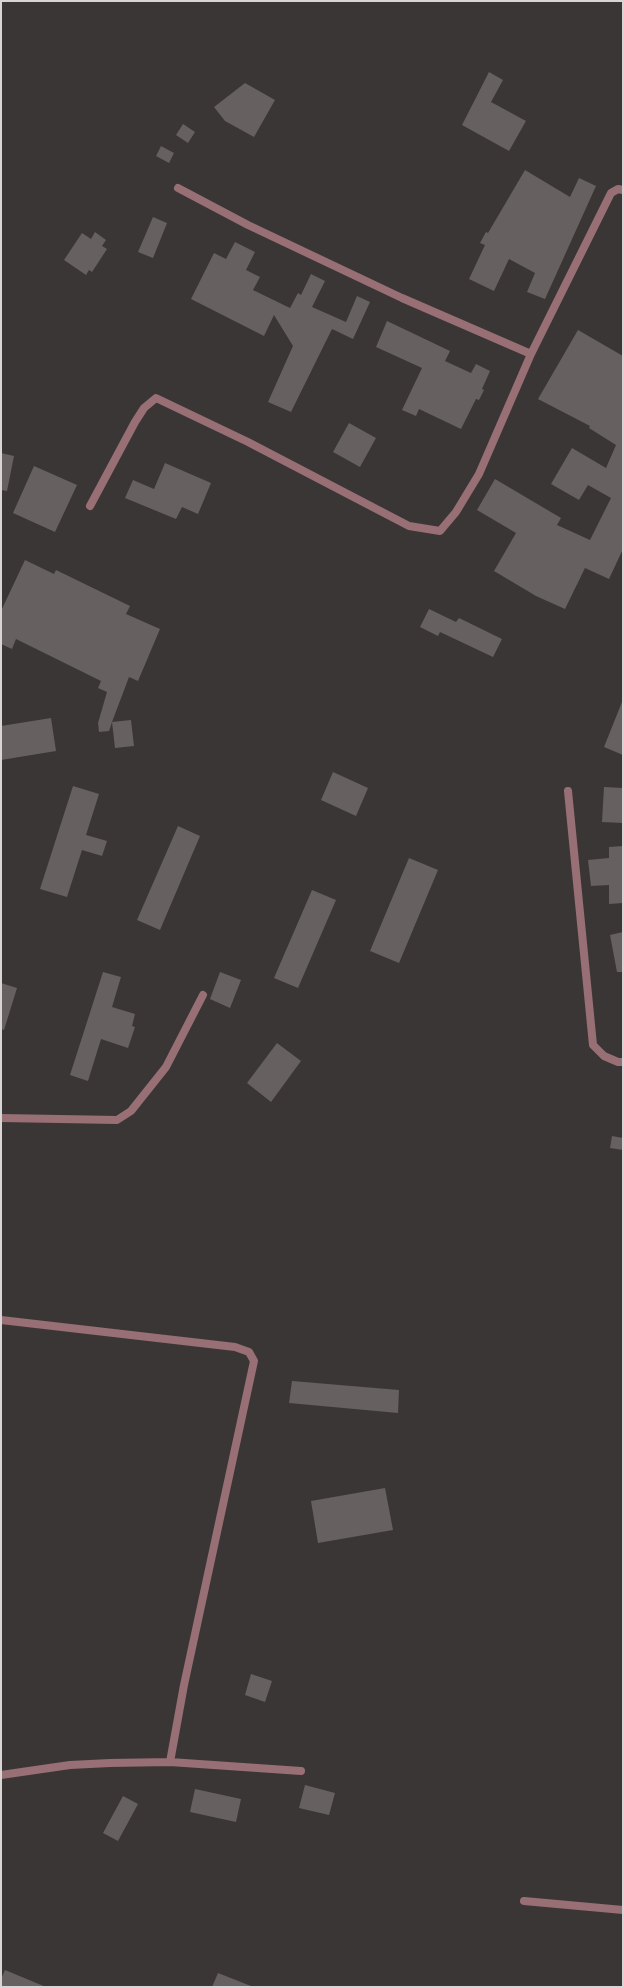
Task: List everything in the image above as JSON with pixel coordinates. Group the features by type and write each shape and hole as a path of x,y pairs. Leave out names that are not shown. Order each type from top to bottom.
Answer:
{"street":[{"path":"178,188 248,224 402,298 531,354"},
{"path":"90,506 135,422 144,408 156,398 248,442 409,526 440,531 456,512 479,474 531,354 612,193 618,189 623,190"},
{"path":"568,791 593,1045 604,1056 618,1062 623,1062"},
{"path":"1,1118 118,1120 131,1110 166,1067 203,995"},
{"path":"1,1320 235,1348 249,1352 254,1361 184,1685 170,1762"},
{"path":"1,1775 70,1765 170,1762 301,1771"},
{"path":"524,1901 623,1910"}],"building":[{"path":"489,72 503,80 491,102 526,121 509,151 462,125"},
{"path":"245,83 275,100 254,137 225,121 214,107"},
{"path":"183,124 195,132 188,143 176,135"},
{"path":"161,146 174,153 169,163 156,156"},
{"path":"525,170 570,197 579,178 596,186 545,299 527,292 535,273 509,259 494,291 469,279 485,245 480,243 486,232 488,233"},
{"path":"153,217 167,223 153,258 138,252"},
{"path":"95,232 106,240 102,246 107,249 92,272 89,270 86,275 64,260 82,233 91,239"},
{"path":"235,242 255,252 246,270 260,277 253,290 290,308 298,293 301,295 311,274 325,281 312,307 346,322 357,296 370,302 353,339 332,329 291,412 268,402 293,346 274,315 264,336 191,299 214,253 226,259"},
{"path":"387,321 450,351 445,361 471,373 476,364 490,371 479,400 476,399 461,429 419,409 416,416 402,410 422,368 376,347"},
{"path":"578,330 623,356 623,549 609,579 585,568 565,609 536,596 494,571 516,533 477,510 495,479 561,518 557,525 590,540 611,498 588,485 579,500 551,484 572,448 606,468 616,445 589,428 590,426 538,399"},
{"path":"349,423 376,438 360,467 333,452"},
{"path":"1,453 14,456 7,491 1,490"},
{"path":"165,463 211,483 198,514 182,507 176,519 125,498 133,480 154,489"},
{"path":"34,466 77,485 55,532 13,513"},
{"path":"25,560 54,574 56,570 130,606 126,614 160,629 138,681 129,677 109,731 99,732 98,723 107,692 98,688 101,681 16,639 12,649 1,644 1,611"},
{"path":"429,609 456,622 459,618 502,639 493,657 440,632 438,636 420,627"},
{"path":"623,702 623,755 604,747"},
{"path":"51,718 56,751 1,760 1,726"},
{"path":"131,720 134,746 115,748 112,722"},
{"path":"333,772 368,788 356,816 321,800"},
{"path":"73,786 99,794 86,835 107,841 102,856 82,850 67,897 40,889"},
{"path":"604,787 623,788 623,823 602,822"},
{"path":"178,826 200,836 160,930 137,920"},
{"path":"623,846 623,903 609,904 609,885 591,886 588,860 609,858 609,847"},
{"path":"409,858 438,870 399,963 370,951"},
{"path":"312,890 336,900 298,988 274,978"},
{"path":"623,932 623,972 617,972 610,935"},
{"path":"103,972 121,977 112,1007 135,1014 132,1026 135,1027 128,1048 101,1039 88,1081 70,1075"},
{"path":"220,972 241,980 230,1008 210,999"},
{"path":"1,983 17,988 4,1030 1,1029"},
{"path":"277,1043 301,1061 271,1102 247,1083"},
{"path":"612,1136 623,1138 623,1150 610,1148"},
{"path":"292,1381 399,1390 398,1413 289,1403"},
{"path":"385,1488 393,1530 318,1543 311,1501"},
{"path":"251,1674 272,1681 265,1702 245,1695"},
{"path":"305,1785 335,1793 329,1815 299,1808"},
{"path":"195,1789 241,1799 236,1822 190,1812"},
{"path":"123,1796 138,1804 118,1841 103,1833"},
{"path":"5,1970 46,1987 1,1987 1,1979"},
{"path":"218,1973 251,1986 251,1987 212,1987"}]}
